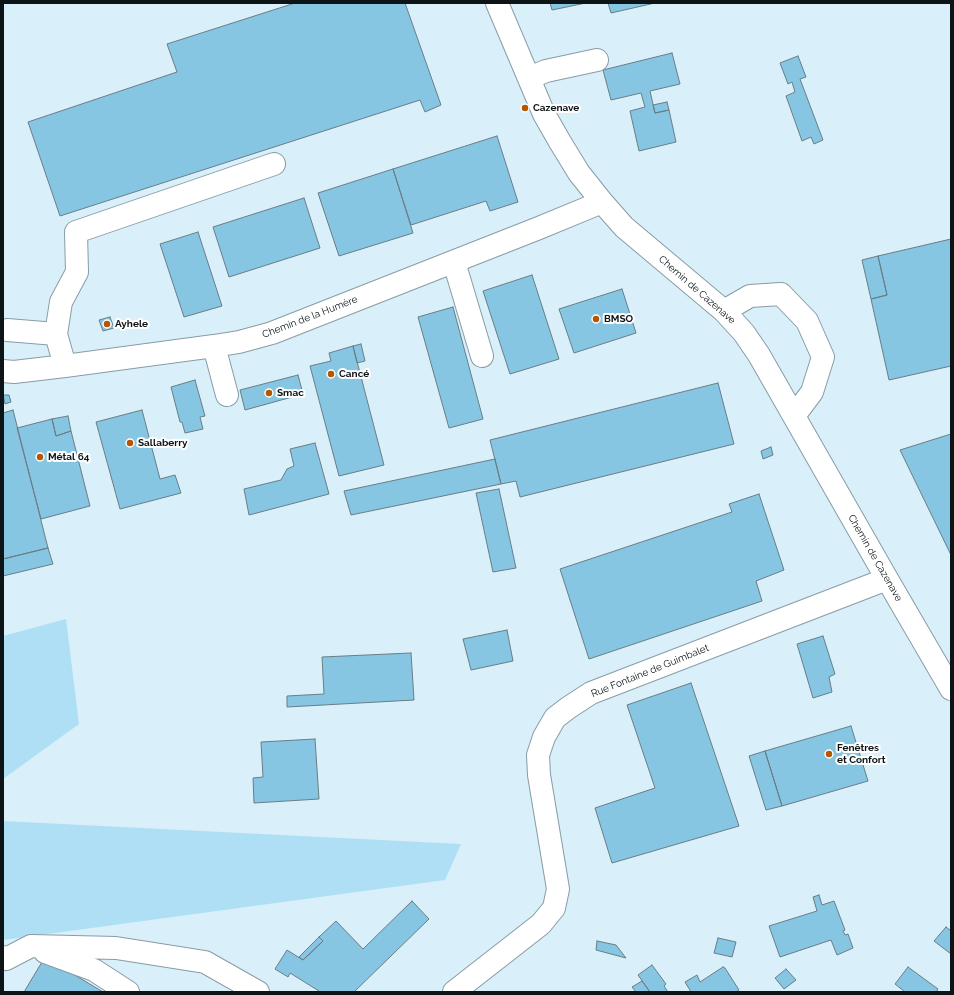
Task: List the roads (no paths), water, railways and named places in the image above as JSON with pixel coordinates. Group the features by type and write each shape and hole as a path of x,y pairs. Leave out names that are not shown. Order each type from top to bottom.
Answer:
{"street":[{"name":"Chemin de Cazenave","path":"497,3 544,114 579,172 624,227 724,311 744,333 760,354 951,689"},
{"path":"528,78 546,71 597,60"},
{"path":"65,366 56,334 62,302 77,272 76,232 274,164"},
{"name":"Chemin de la Humère","path":"3,371 14,372 65,366 214,346 239,342 272,333 602,202"},
{"path":"454,262 482,356"},
{"path":"724,311 750,296 781,294 807,321 823,357 812,392 794,416"},
{"path":"7,330 56,334"},
{"path":"214,346 227,395"},
{"name":"Rue Fontaine de Guimbalet","path":"454,992 541,924 554,908 558,888 539,775 538,755 544,737 555,718 591,693 887,579"},
{"path":"3,957 6,959 31,946 116,948 205,962 258,992"},
{"path":"31,946 94,970 128,992"}],"place":[{"name":"Cazenave","path":"525,108"},
{"name":"BMSO","path":"596,319"},
{"name":"Ayhele","path":"107,324"},
{"name":"Cancé","path":"331,374"},
{"name":"Smac","path":"269,393"},
{"name":"Sallaberry","path":"130,443"},
{"name":"Métal 64","path":"40,457"},
{"name":"Fenêtres et Confort","path":"829,754"}]}
